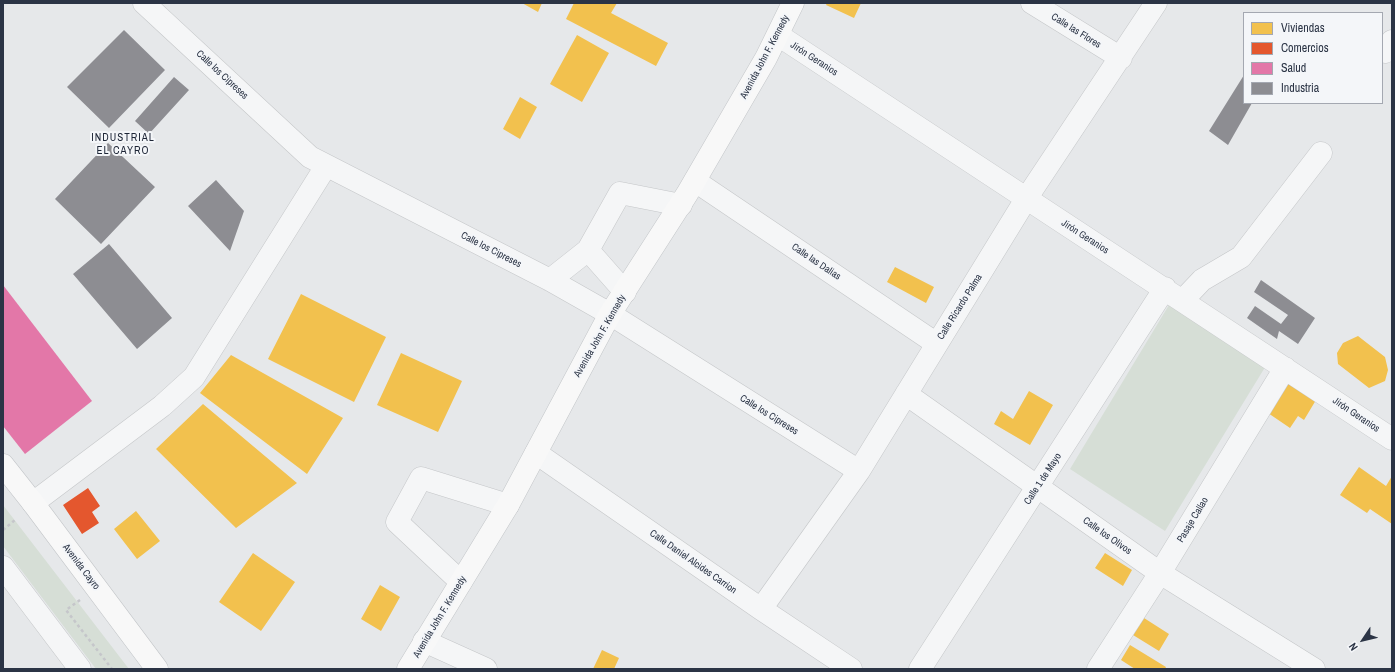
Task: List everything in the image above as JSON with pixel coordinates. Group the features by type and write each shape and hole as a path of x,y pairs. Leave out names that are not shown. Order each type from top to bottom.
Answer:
{"main road":[{"name":"Avenida John F. Kennedy","path":"408,669 508,505 610,314 681,205 778,36 793,3"},
{"name":"Avenida Cayro","path":"3,465 157,669"}],"street":[{"name":"Calle los Cipreses","path":"144,3 310,157 550,280 610,314 859,471"},
{"name":"Calle las Flores","path":"1032,3 1120,58"},
{"name":"Calle Ricardo Palma","path":"761,609 859,471 1026,199 1156,3"},
{"name":"Jirón Geranios","path":"778,36 1026,199 1165,288 1392,439"},
{"path":"1183,300 1202,280 1241,258 1321,153"},
{"path":"33,503 162,406 194,377 326,166"},
{"name":"Calle las Dalias","path":"694,181 937,344"},
{"path":"550,280 588,250 620,193 681,205"},
{"path":"588,250 625,292"},
{"name":"Calle 1 de Mayo","path":"920,669 1165,288"},
{"name":"Pasaje Callao","path":"1098,669 1160,573 1284,368"},
{"name":"Calle los Olivos","path":"906,394 1160,573 1314,669"},
{"name":"Calle Daniel Alcides Carrion","path":"536,453 761,609 851,669"},
{"path":"461,582 397,522 421,478 508,505"},
{"path":"3,567 80,669"},
{"path":"424,641 486,669"}],"path":[{"path":"3,530 15,520"},
{"path":"66,610 112,669"}],"shaded area":[{"path":"1172,300 1267,364 1165,531 1070,469"},
{"path":"3,505 129,669 96,669 3,546"}],"building: Viviendas":[{"path":"522,3 542,3 538,12"},
{"path":"574,3 617,3 611,13 668,43 656,66 566,19"},
{"path":"827,3 861,3 854,18 826,5"},
{"path":"577,35 609,53 582,102 550,84"},
{"path":"520,97 537,107 520,139 503,129"},
{"path":"895,267 934,287 926,303 887,282"},
{"path":"301,294 386,337 354,402 268,359"},
{"path":"1358,336 1385,357 1388,370 1385,381 1369,388 1338,364 1337,353 1343,343"},
{"path":"401,353 462,381 438,432 377,405"},
{"path":"231,355 343,418 307,474 200,393"},
{"path":"1288,382 1316,400 1304,420 1298,416 1290,428 1268,413"},
{"path":"1029,391 1053,405 1030,445 994,424 1001,411 1013,419"},
{"path":"203,404 297,483 236,528 156,449"},
{"path":"1359,467 1386,486 1392,476 1392,524 1370,509 1367,513 1340,495"},
{"path":"136,511 160,541 137,559 114,529"},
{"path":"253,553 295,582 261,631 219,602"},
{"path":"1105,553 1132,570 1123,586 1095,568"},
{"path":"380,585 400,597 381,631 361,619"},
{"path":"1144,618 1169,634 1159,651 1133,635"},
{"path":"1130,645 1166,667 1165,669 1135,669 1121,660"},
{"path":"602,650 619,658 614,669 593,669"}],"building: Comercios":[{"path":"88,488 100,506 92,512 99,523 82,534 63,505"}],"building: Salud":[{"path":"3,285 92,401 25,454 3,426"}],"building: Industria":[{"path":"124,30 165,70 109,128 67,87"},
{"path":"174,77 189,90 149,134 135,121"},
{"path":"1243,77 1243,104 1251,104 1228,145 1209,131"},
{"path":"108,143 155,187 101,244 55,199"},
{"path":"216,180 244,211 230,251 188,206"},
{"path":"109,244 172,318 137,349 73,274"},
{"path":"1261,280 1315,318 1298,344 1279,331 1277,339 1247,318 1255,306 1281,324 1288,315 1254,292"}],"district":[{"name":"INDUSTRIAL EL CAYRO","path":"123,144"}]}
